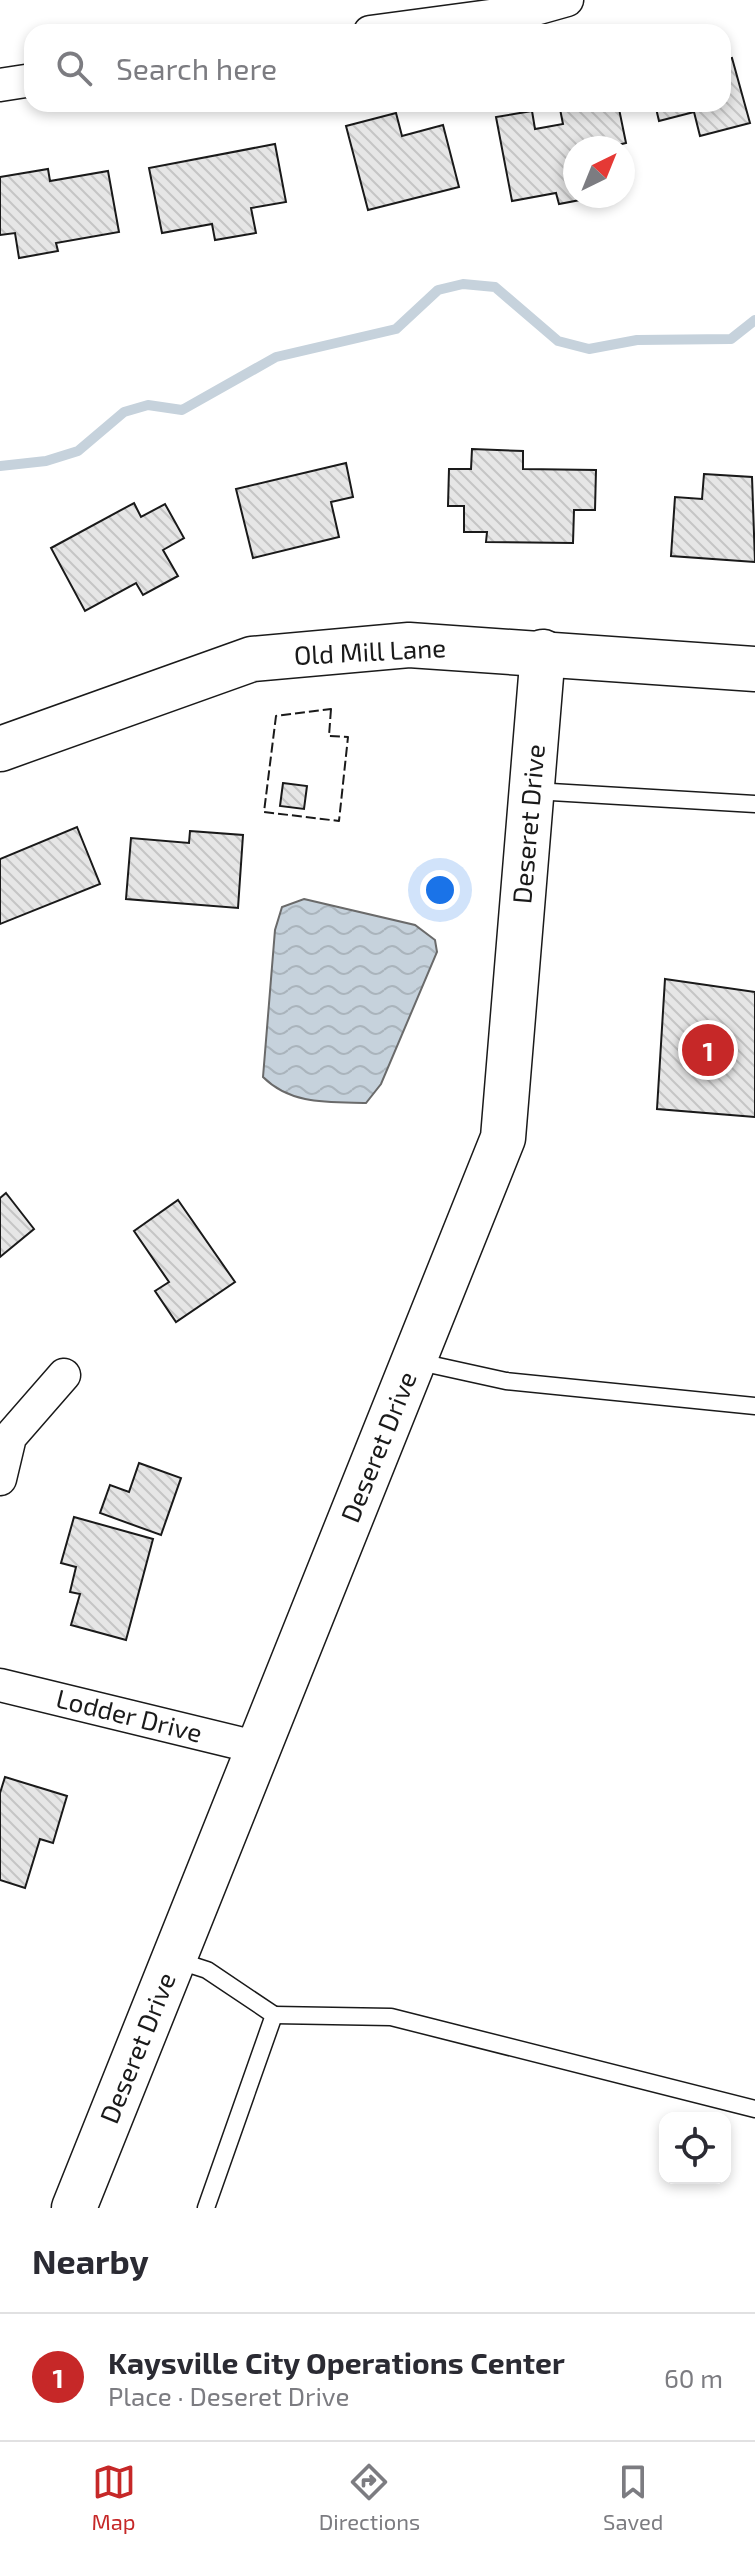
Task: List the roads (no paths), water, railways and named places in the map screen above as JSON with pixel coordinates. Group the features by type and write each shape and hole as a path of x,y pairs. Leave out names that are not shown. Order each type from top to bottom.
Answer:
{"street":[{"path":"430,24 528,11 567,0"},
{"path":"0,85 24,81"},
{"name":"Old Mill Lane","path":"0,749 252,659 409,645 755,669"},
{"name":"Deseret Drive","path":"74,2208 503,1138 543,652"},
{"path":"0,1479 10,1437 64,1375"},
{"name":"Lodder Drive","path":"0,1685 259,1748"}],"lane":[{"path":"532,791 755,804"},
{"path":"414,1361 506,1381 755,1406"},
{"path":"174,1959 207,1970 274,2015 391,2017 755,2109"},
{"path":"206,2208 274,2015"}],"water":[{"path":"304,899 415,925 435,940 437,952 381,1084 366,1103 325,1102 298,1097 286,1093 263,1077 275,930 282,907"}],"waterway":[{"path":"0,466 46,461 78,451 124,412 148,405 182,410 276,357 396,329 438,290 463,284 495,287 558,341 589,349 637,340 731,339 755,320"}],"place":[{"name":"Kaysville City Operations Center","path":"708,1050"}]}
